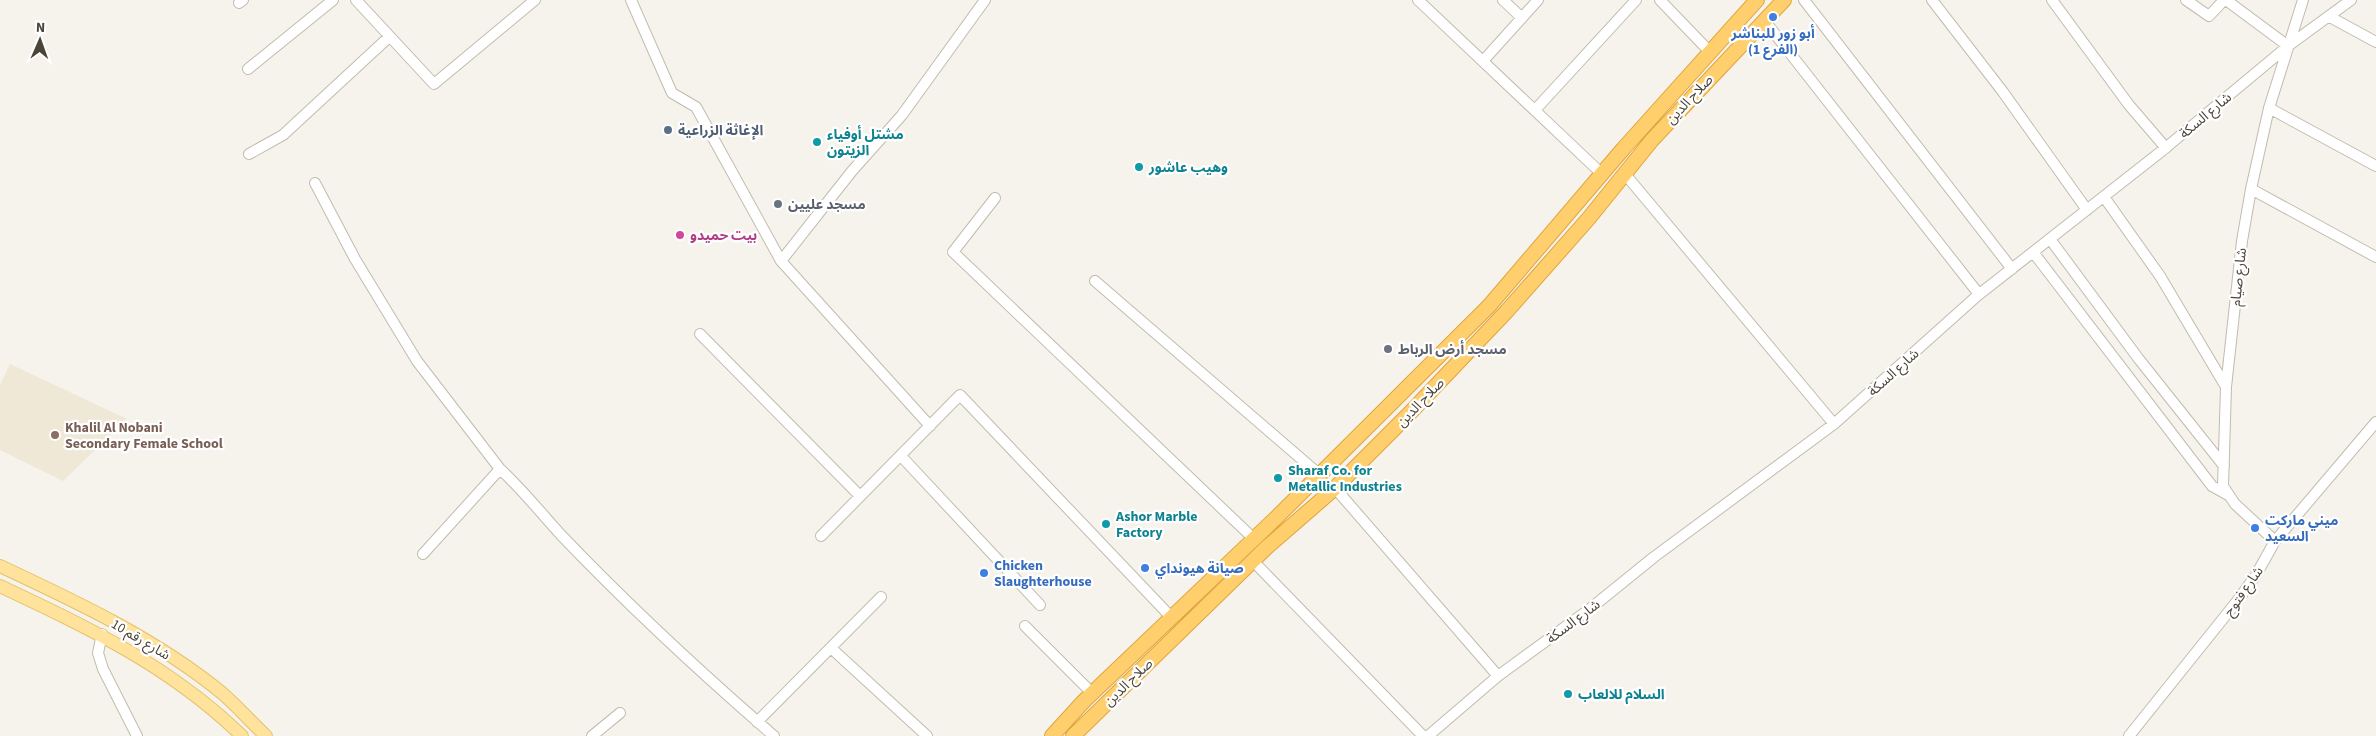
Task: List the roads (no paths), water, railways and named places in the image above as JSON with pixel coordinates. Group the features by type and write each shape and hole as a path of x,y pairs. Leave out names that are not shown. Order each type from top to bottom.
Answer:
{"highway":[{"name":"صلاح الدين","path":"1052,736 1092,693 1320,475 1489,306 1602,174 1757,0"},
{"name":"صلاح الدين","path":"1073,736 1254,562 1335,488 1507,311 1589,218 1652,140 1784,0"}],"main road":[{"name":"شارع رقم 10","path":"0,566 102,616 171,657 222,693 266,736"},
{"name":"شارع رقم 10","path":"0,586 102,634 187,688 215,710 242,736"}],"street":[{"path":"248,69 333,0"},
{"path":"356,0 434,84 535,0"},
{"path":"631,0 672,93 696,107 781,261 930,426"},
{"path":"781,261 852,171 902,115 985,0"},
{"path":"1418,0 1602,174"},
{"path":"1503,0 1522,18"},
{"path":"1483,61 1538,0"},
{"path":"1535,110 1636,0"},
{"path":"1660,0 1709,52"},
{"path":"1804,0 2012,269"},
{"path":"1932,0 2003,92 2087,210"},
{"path":"2052,0 2129,105 2166,148"},
{"path":"2186,0 2209,16 2225,0 2288,46"},
{"name":"شارع صيام","path":"2228,495 2223,486 2226,387 2242,241 2251,189 2269,108 2288,46 2292,40 2303,0"},
{"name":"شارع السكة","path":"1428,736 1498,676 1591,608 1654,556 1834,424 1977,296 2166,148 2288,46 2351,0"},
{"path":"2330,17 2376,42"},
{"path":"1764,20 1978,293 1977,296"},
{"path":"249,154 283,135 389,37"},
{"path":"2269,108 2376,166"},
{"path":"1625,174 1834,424"},
{"path":"315,183 355,259 417,361 500,469 516,484 561,535 655,630 774,736"},
{"path":"2251,189 2376,257"},
{"path":"2104,197 2160,276 2226,387"},
{"path":"995,198 952,252 1254,538"},
{"path":"2050,239 2138,358 2224,466"},
{"path":"2033,252 2212,486 2228,495 2275,541"},
{"path":"1095,281 1320,475"},
{"path":"700,334 860,496"},
{"path":"821,536 960,395 1171,617"},
{"name":"شارع فتوح","path":"2129,736 2238,600 2275,541 2376,422"},
{"path":"900,456 1040,605"},
{"path":"423,554 500,469"},
{"path":"1335,488 1498,676"},
{"path":"1254,562 1423,736"},
{"path":"757,722 881,597"},
{"path":"1025,626 1092,693"},
{"path":"102,634 98,653 103,669 137,736"},
{"path":"831,648 927,736"},
{"path":"592,736 620,713"}],"place":[{"name":"أبو زور للبناشر (الفرع 1)","path":"1773,17"},
{"name":"الإغاثة الزراعية","path":"668,130"},
{"name":"مشتل أوفياء الزيتون","path":"817,142"},
{"name":"وهيب عاشور","path":"1139,167"},
{"name":"مسجد عليين","path":"778,204"},
{"name":"بيت حميدو","path":"680,235"},
{"name":"مسجد أرض الرباط","path":"1388,349"},
{"name":"Khalil Al Nobani Secondary Female School","path":"55,435"},
{"name":"Sharaf Co. for Metallic Industries","path":"1278,478"},
{"name":"Ashor Marble Factory","path":"1106,524"},
{"name":"ميني ماركت السعيد","path":"2255,528"},
{"name":"صيانة هيونداي","path":"1145,568"},
{"name":"Chicken Slaughterhouse","path":"984,573"},
{"name":"السلام للالعاب","path":"1568,694"}]}
